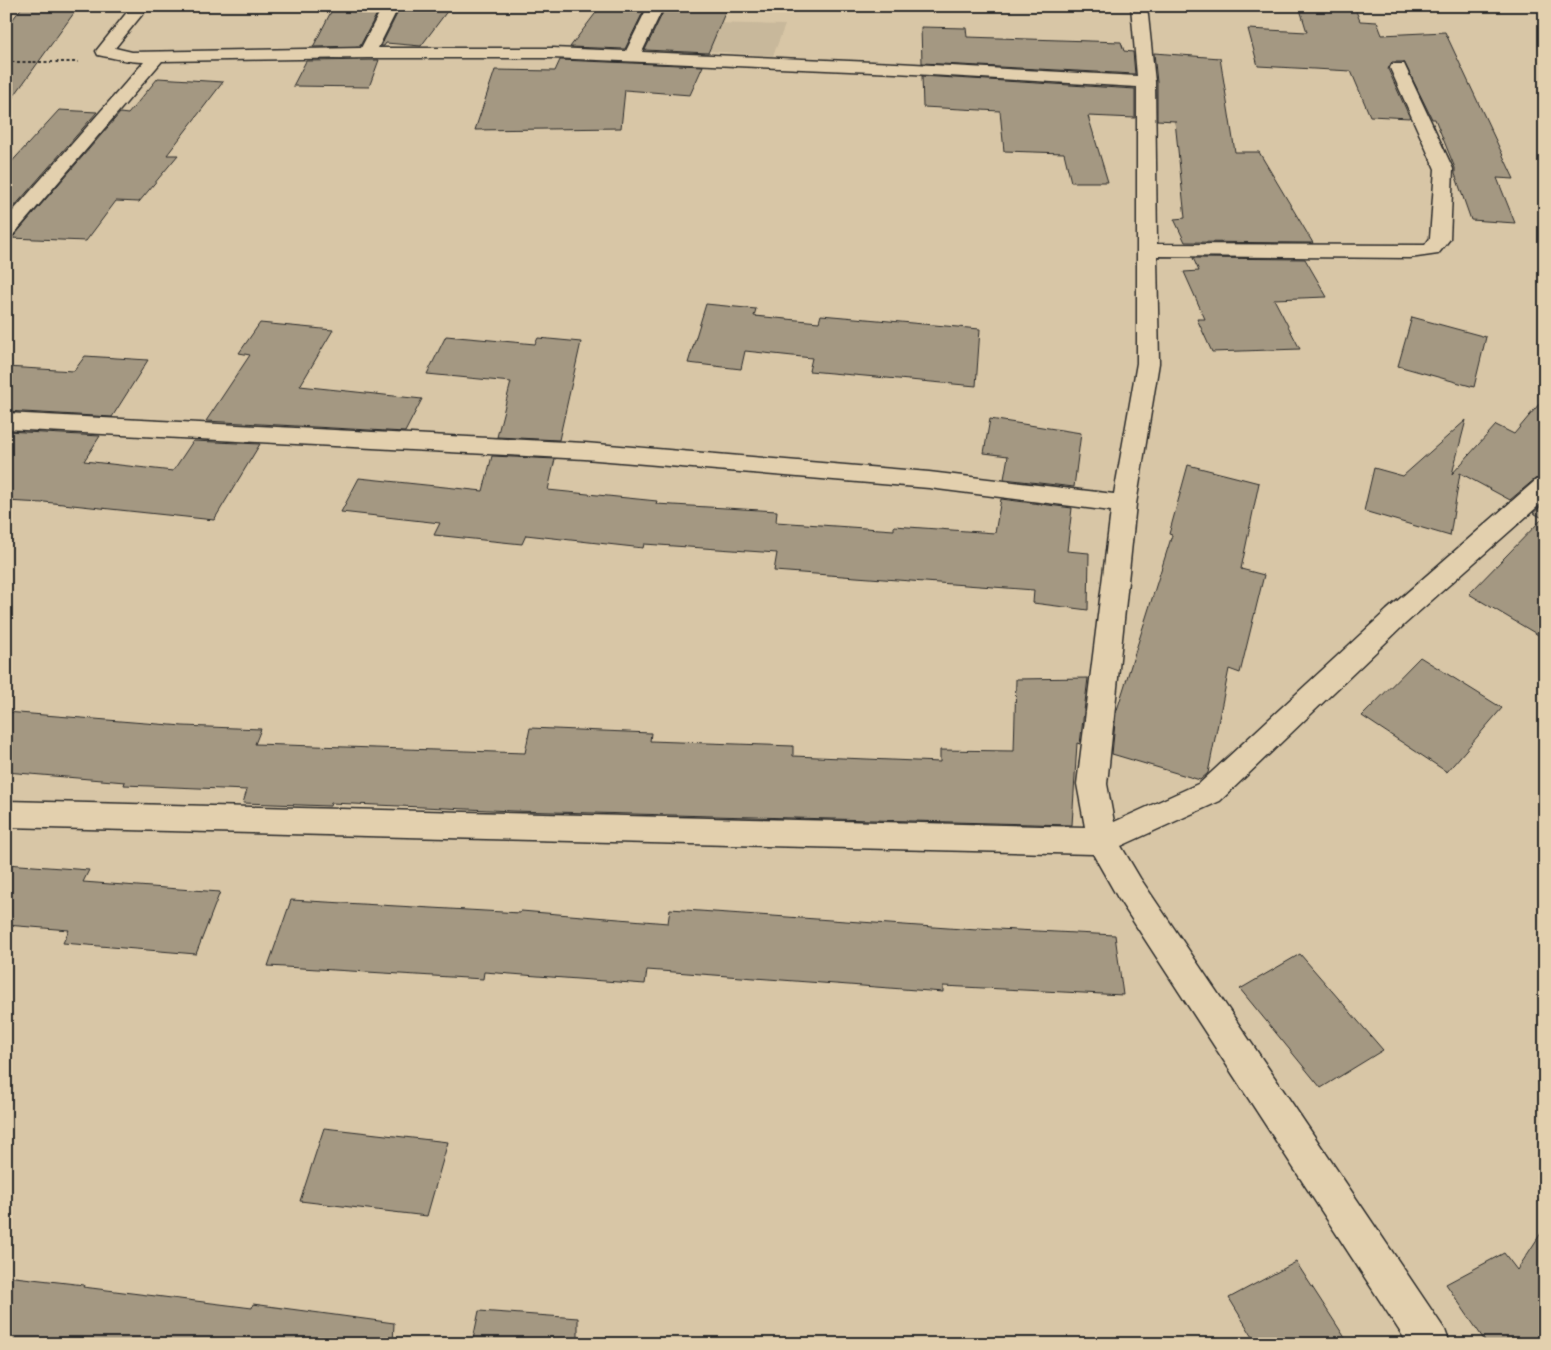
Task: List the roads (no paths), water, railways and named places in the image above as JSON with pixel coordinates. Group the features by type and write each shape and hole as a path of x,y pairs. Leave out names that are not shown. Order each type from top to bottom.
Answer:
{"street":[{"path":"141,6 104,51 132,57 367,53 552,54 896,68 1146,82"},
{"path":"367,53 392,6"},
{"path":"632,57 656,6"},
{"path":"1139,6 1146,82 1148,363 1124,504 1092,784 1102,841 1129,888 1432,1344"},
{"path":"6,231 157,56"},
{"path":"1147,250 1410,252 1431,250 1440,239 1444,169 1398,68"},
{"path":"6,421 585,451 929,480 1124,504"},
{"path":"6,814 1102,841 1210,792 1396,617 1545,486"}]}
